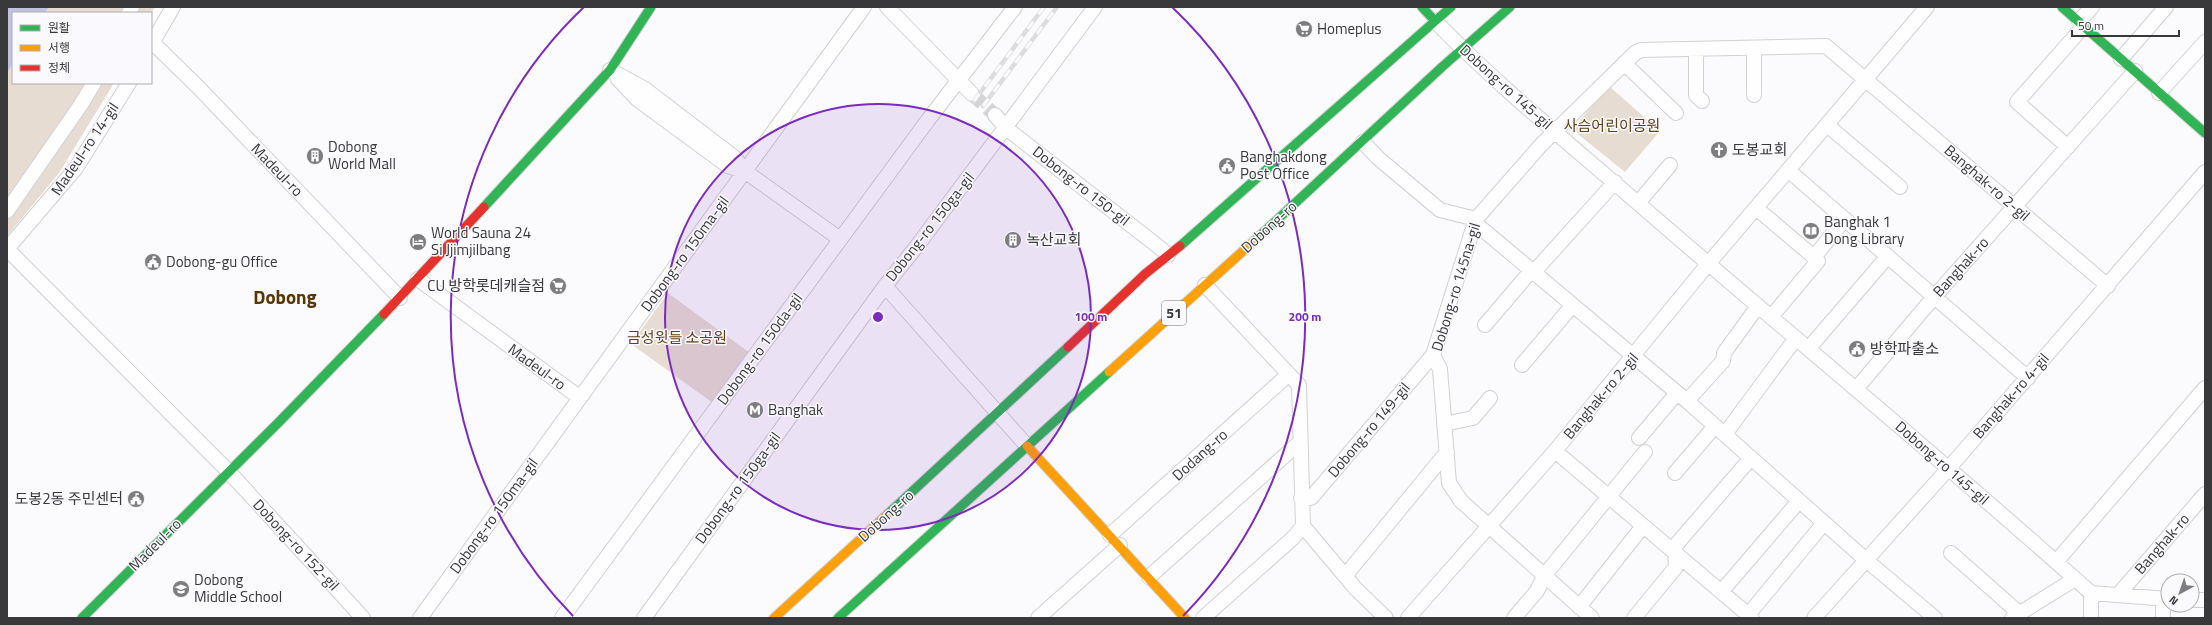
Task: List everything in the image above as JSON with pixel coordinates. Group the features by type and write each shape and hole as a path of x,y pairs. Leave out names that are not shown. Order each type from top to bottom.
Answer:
{"main road":[{"name":"Madeul-ro","path":"82,618 229,472 418,279 610,70 651,7"},
{"path":"1422,7 1435,21"},
{"name":"Dobong-ro","path":"774,618 999,413 1032,380 1168,255 1198,232 1451,7"},
{"name":"Dobong-ro","path":"838,618 1363,142 1463,48 1510,7"},
{"path":"2062,7 2205,133"},
{"path":"1027,446 1149,577 1185,618"}],"street":[{"path":"152,44 173,7"},
{"name":"Dobong-ro 150ma-gil","path":"420,618 579,397 746,172 864,7"},
{"path":"887,7 972,94"},
{"name":"Dobong-ro 150da-gil","path":"562,618 928,120 960,81 1015,7"},
{"name":"Dobong-ro 150ga-gil","path":"644,618 885,286 1006,128 1095,7"},
{"name":"Banghak-ro 2-gil","path":"1408,618 1555,451 1634,357 1708,264 1867,80 1927,7"},
{"path":"2068,147 2017,102 2081,24 2092,7"},
{"path":"2121,59 2166,7"},
{"name":"Dobong-ro 145-gil","path":"1435,21 1463,48 1638,203 1949,468 2091,594"},
{"path":"2160,93 2205,42"},
{"name":"Madeul-ro","path":"152,44 198,87 400,298"},
{"name":"Dobong-ro 145na-gil","path":"1592,618 1461,501 1450,483 1440,370 1433,355 1476,221 1556,131 1624,63 1640,50 1826,46 1867,80"},
{"path":"1754,48 1754,95"},
{"path":"1696,49 1696,95 1702,101"},
{"path":"1624,63 1676,113"},
{"path":"610,70 645,89 734,157 746,172 840,239"},
{"name":"Banghak-ro","path":"1856,389 1934,296 2134,71"},
{"name":"Banghak-ro 2-gil","path":"1867,80 2108,286"},
{"path":"7,211 80,106 93,84"},
{"name":"Madeul-ro 14-gil","path":"7,249 72,174 128,84"},
{"name":"Dobong-ro 150-gil","path":"995,115 1006,128 1168,255"},
{"path":"1827,125 1900,187"},
{"path":"1363,142 1378,158 1440,210 1476,221 1532,272 1682,397 1866,560 1935,618"},
{"path":"1638,203 1670,165"},
{"path":"1788,170 2028,378"},
{"name":"Banghak-ro 4-gil","path":"1814,618 2028,378 2205,172"},
{"path":"1485,325 1615,182"},
{"path":"1756,208 1818,261 1771,317"},
{"path":"1814,257 1845,219"},
{"path":"7,249 229,472"},
{"path":"1809,348 1888,256"},
{"name":"Madeul-ro","path":"418,279 579,397"},
{"path":"1205,285 1299,385 1301,498 1303,526 1345,576 1386,618"},
{"path":"885,286 1027,446"},
{"path":"1522,365 1572,306"},
{"path":"1639,438 1723,361 1724,353 1758,306"},
{"path":"1675,473 1720,430 1796,338"},
{"name":"Dobong-ro 149-gil","path":"1301,498 1311,498 1433,355"},
{"name":"Dodang-ro","path":"1038,618 1115,540 1289,374"},
{"path":"2056,562 2204,390"},
{"path":"1444,424 1473,418 1490,398"},
{"path":"1149,577 1300,442"},
{"path":"1555,451 1750,616 1824,523"},
{"path":"1345,576 1447,452"},
{"path":"1514,618 1537,591 1544,576 1646,452"},
{"path":"1634,618 1676,567 1675,546 1751,458"},
{"name":"Dobong-ro 152-gil","path":"229,472 363,618"},
{"name":"Banghak-ro","path":"2118,595 2205,494"},
{"path":"1721,592 1799,501"},
{"path":"1203,618 1293,538 1303,526"},
{"path":"1579,607 1643,526"},
{"path":"1951,553 2016,616 2075,579"},
{"path":"2091,618 2091,594 2160,599"}],"green space":[{"path":"49,7 155,7 152,12 46,12"},
{"path":"12,65 12,84 113,84 59,173 7,236 7,73"},
{"name":"사슴어린이공원","path":"1609,86 1660,131 1625,172 1579,135 1574,127"},
{"name":"금성윗들 소공원","path":"668,293 750,353 713,403 631,344"}],"water":[{"path":"7,7 49,7 46,12 12,12 12,65 7,73"}],"tunnel":[{"path":"972,94 995,115"}],"railway":[{"path":"974,101 1044,7"},
{"path":"983,106 1057,7"}],"traffic: fast":[{"path":"484,207 610,70 651,7"},
{"path":"1422,7 1435,21"},
{"path":"1180,246 1451,7"},
{"path":"1253,242 1442,67 1510,7"},
{"path":"2062,7 2205,133"},
{"path":"82,618 279,422 384,314"},
{"path":"888,514 1068,347"},
{"path":"838,618 1109,372"}],"traffic: slow":[{"path":"1109,372 1253,242"},
{"path":"1027,446 1185,618"},
{"path":"774,618 888,514"}],"traffic: jam":[{"path":"384,314 484,207"},
{"path":"1068,347 1145,274 1180,246"}],"place":[{"name":"Homeplus","path":"1304,29"},
{"name":"도봉교회","path":"1719,150"},
{"name":"Dobong World Mall","path":"315,156"},
{"name":"Banghakdong Post Office","path":"1227,166"},
{"name":"Banghak 1 Dong Library","path":"1811,231"},
{"name":"녹산교회","path":"1013,240"},
{"name":"World Sauna 24 Si Jjimjilbang","path":"418,242"},
{"name":"Dobong-gu Office","path":"153,262"},
{"name":"CU 방학롯데캐슬점","path":"558,286"},
{"name":"방학파출소","path":"1857,349"},
{"name":"Banghak","path":"755,410"},
{"name":"도봉2동 주민센터","path":"136,499"},
{"name":"Dobong Middle School","path":"181,589"}],"district":[{"name":"Dobong","path":"285,297"}]}
